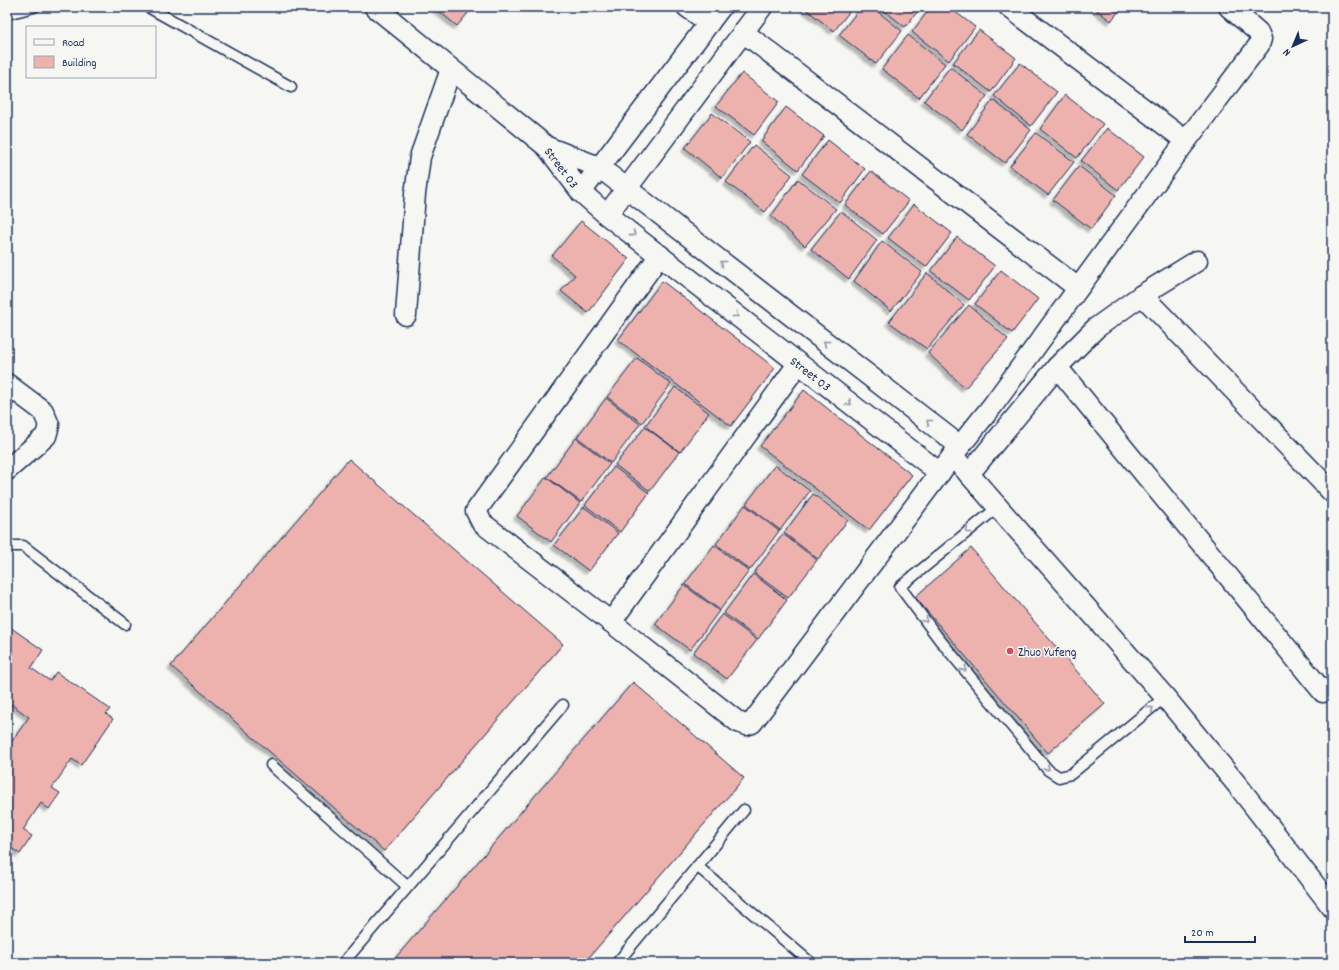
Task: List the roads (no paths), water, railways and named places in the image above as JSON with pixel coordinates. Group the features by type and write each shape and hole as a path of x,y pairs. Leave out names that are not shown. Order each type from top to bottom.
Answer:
{"street":[{"path":"375,7 547,147"},
{"path":"687,7 708,24"},
{"path":"581,192 599,166 721,7"},
{"path":"607,215 762,7"},
{"path":"1009,7 1186,141"},
{"path":"660,255 476,511 482,523 738,722 746,725 752,723 956,451 993,405 1186,141 1259,45 1261,39 1258,32 1229,7"},
{"path":"743,32 1078,288"},
{"path":"406,315 415,194 420,156 451,69"},
{"name":"Street 03","path":"547,147 599,166 956,451 969,474 1165,698 1239,788 1332,907"},
{"name":"Street 03","path":"547,147 581,192 607,215 940,473"},
{"path":"969,474 1057,367 1096,328 1142,295 1197,261"},
{"path":"1142,295 1332,492"},
{"path":"611,622 798,364"},
{"path":"1057,367 1323,692"},
{"path":"7,384 43,411 49,425 46,436 7,470"}],"lane":[{"path":"7,14 34,7"},
{"path":"148,7 290,87"},
{"path":"998,507 900,588 939,639 1048,770 1059,777 1071,774 1165,698"},
{"path":"7,549 10,546 23,546 125,624"},
{"path":"343,963 563,705"},
{"path":"271,765 408,886"},
{"path":"617,963 744,810"},
{"path":"697,866 811,963"}],"place":[{"name":"Zhuo Yufeng","path":"1010,651"}]}
